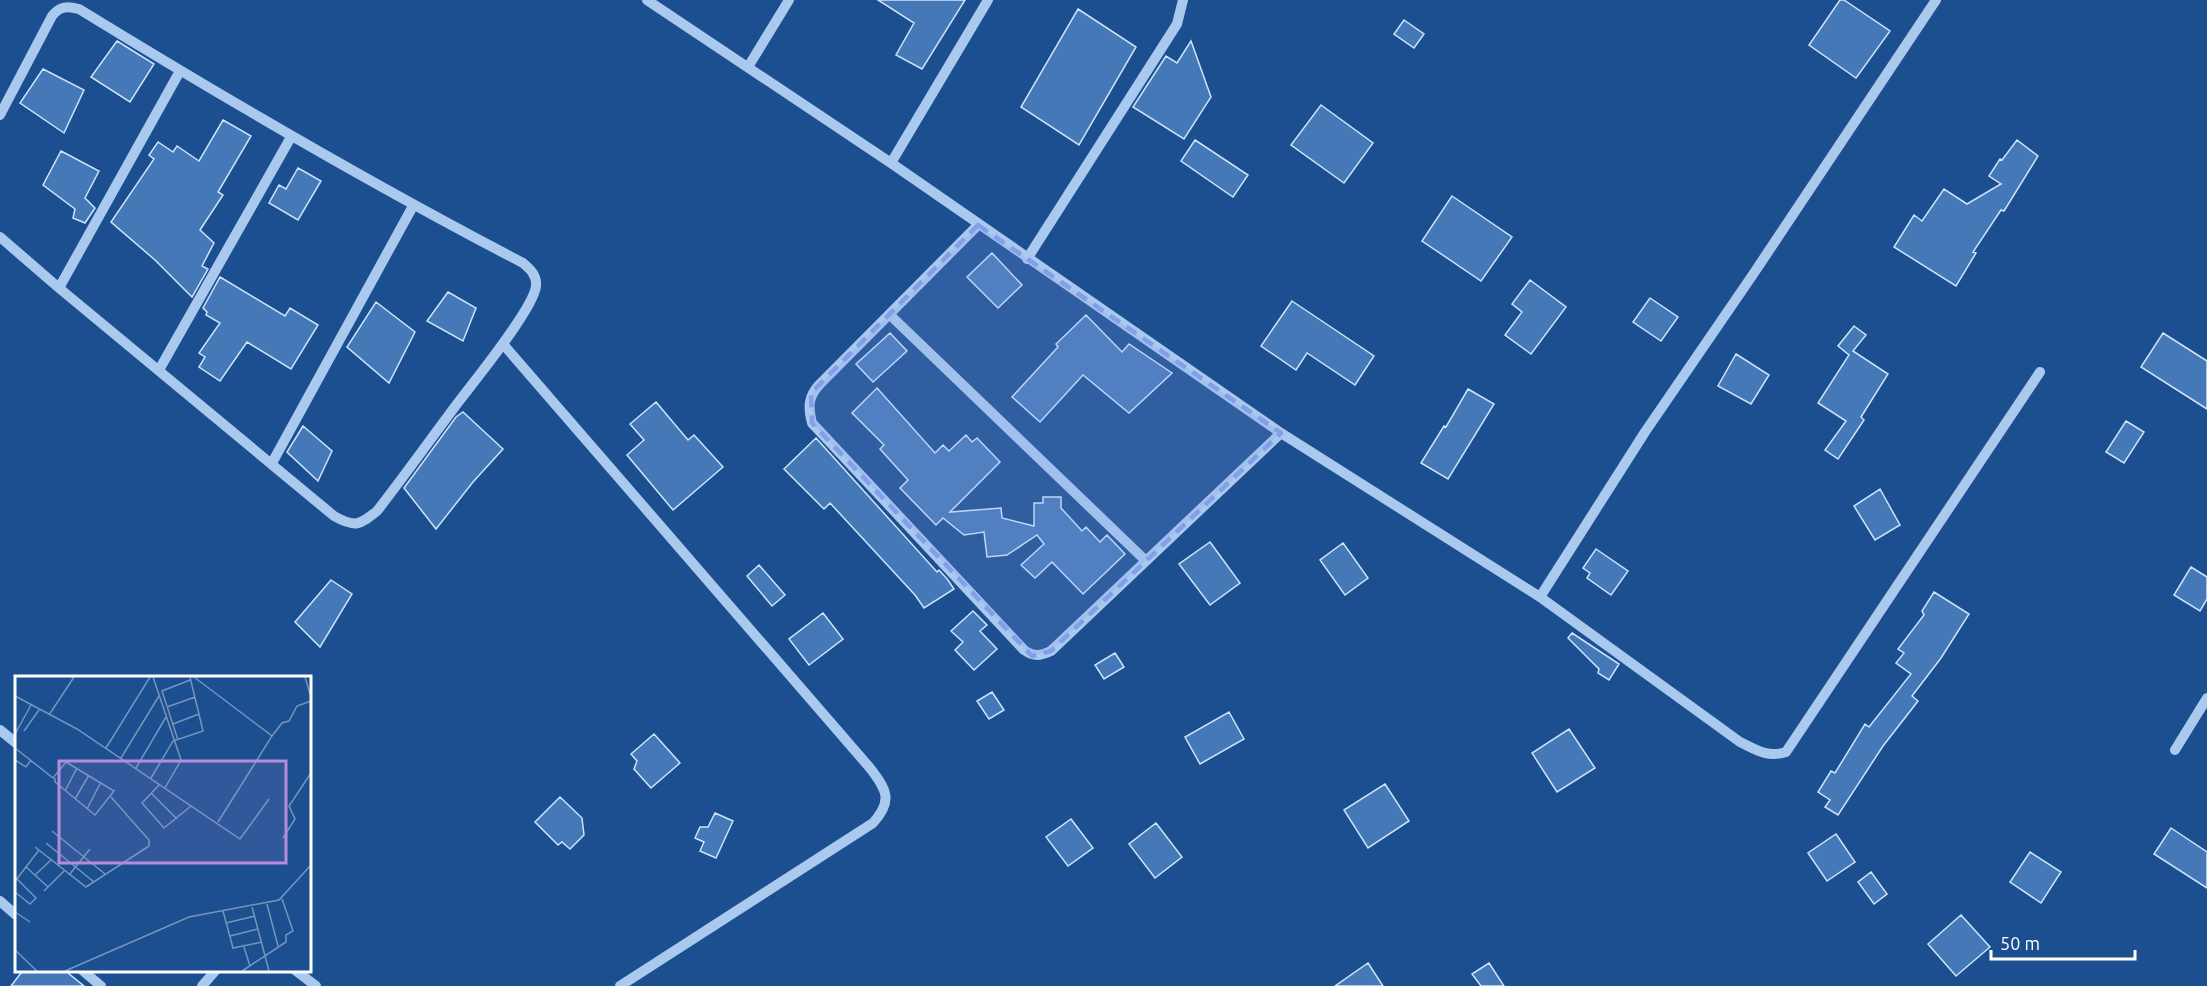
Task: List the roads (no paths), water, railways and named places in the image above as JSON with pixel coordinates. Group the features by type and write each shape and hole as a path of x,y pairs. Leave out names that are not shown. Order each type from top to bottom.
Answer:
{"street":[{"path":"647,0 891,163 1281,433 1540,597 1740,742 1763,754 1777,755 1786,752 2040,372"},
{"path":"748,67 789,0"},
{"path":"891,163 988,0"},
{"path":"1027,259 1177,24 1183,0"},
{"path":"1540,597 1645,432 1936,0"},
{"path":"0,115 52,16 58,8 68,6 79,9 291,137 413,206 523,263 536,279 536,287 503,344 378,511 358,524 348,524 334,516 58,288 0,237"},
{"path":"58,288 180,71"},
{"path":"159,370 291,137"},
{"path":"272,463 413,206"},
{"path":"978,225 811,393 808,409 812,423 1032,656 1051,651 1281,433"},
{"path":"890,315 1146,561"},
{"path":"503,344 870,768 881,782 886,798 884,811 873,824 620,986"},
{"path":"2175,750 2207,699"},
{"path":"0,730 15,742"},
{"path":"0,901 15,914"},
{"path":"84,971 101,986"},
{"path":"202,986 214,971"},
{"path":"297,971 316,986"}]}
